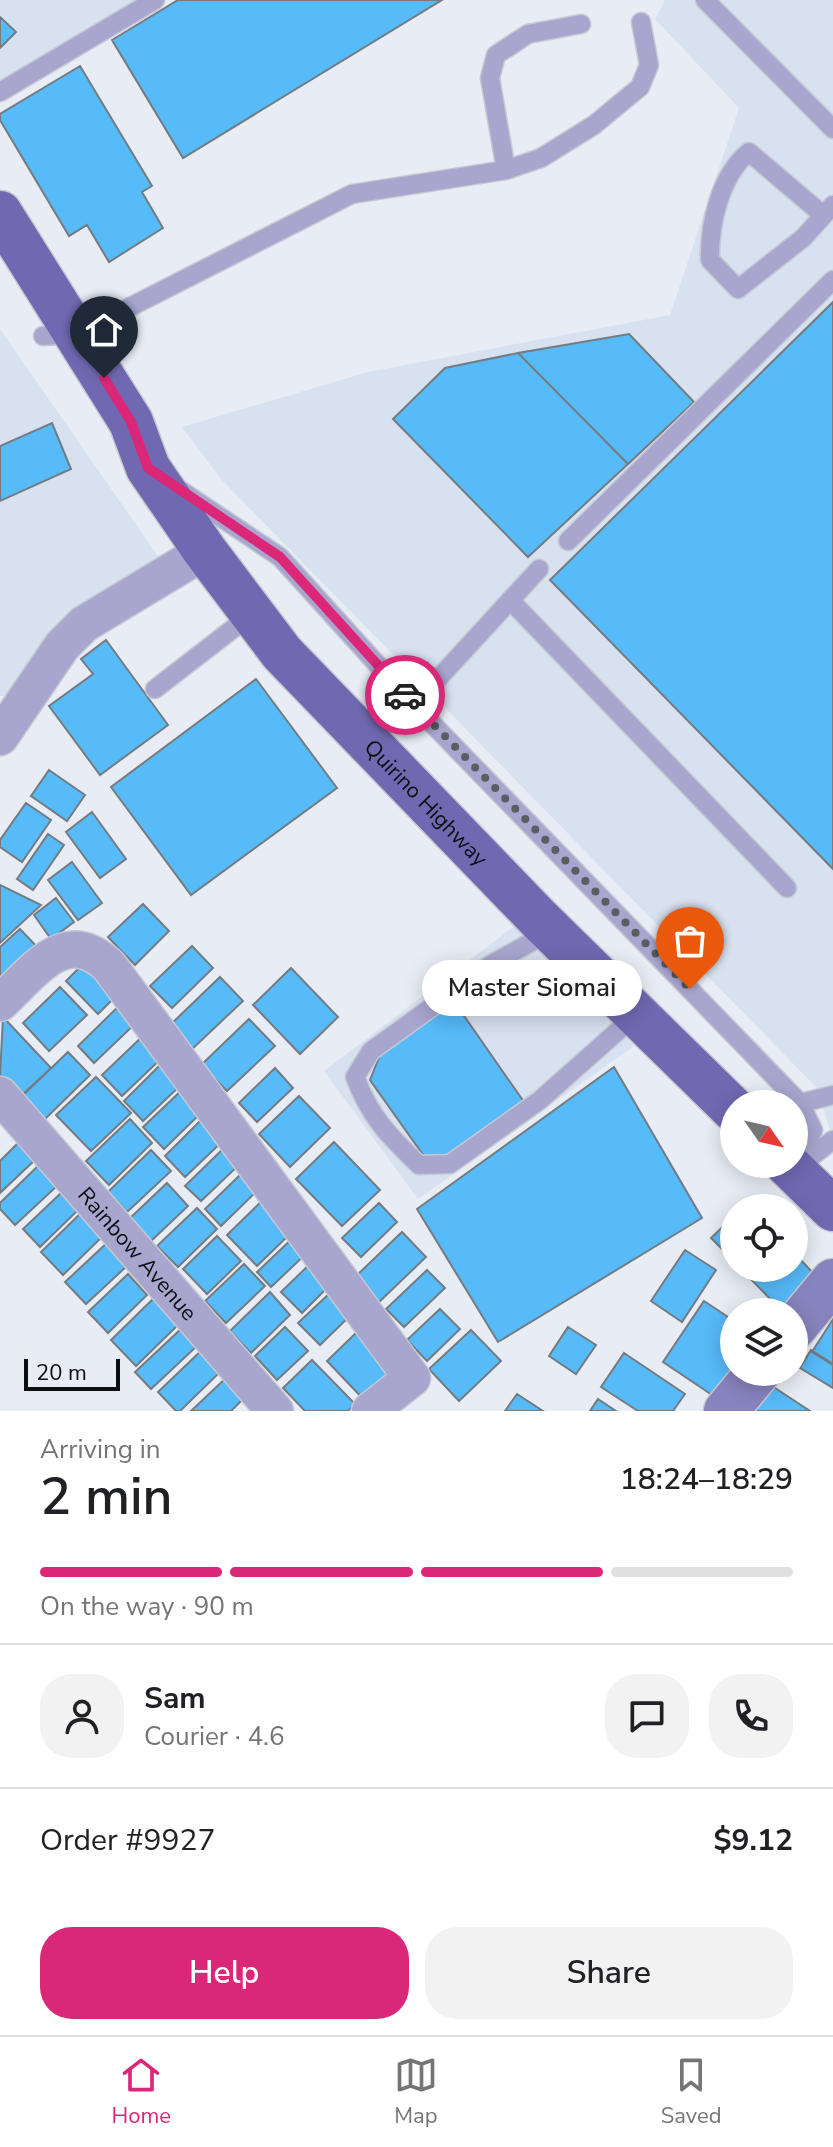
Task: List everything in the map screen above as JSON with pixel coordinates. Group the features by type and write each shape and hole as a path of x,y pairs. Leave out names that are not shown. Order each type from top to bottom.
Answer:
{"main road":[{"name":"Quirino Highway","path":"0,213 110,435 148,468 205,551 282,653 551,931 720,1096"},
{"name":"Quirino Highway","path":"0,267 60,335"},
{"path":"801,1178 833,1209"}],"street":[{"path":"0,737 62,646 84,624 205,551"},
{"path":"0,1003 54,954 74,947 87,949 109,966 412,1378 370,1411"},
{"name":"Rainbow Avenue","path":"0,1095 275,1411"},
{"path":"808,1311 833,1281"},
{"path":"726,1411 747,1386"}],"lane":[{"path":"0,92 155,0"},
{"path":"705,0 833,129"},
{"path":"60,335 352,194 506,170 541,158 594,125 640,87 649,65 641,22"},
{"path":"506,170 490,78 496,55 528,34 581,24"},
{"path":"749,152 828,210 803,238 738,289 710,260 709,232 720,199 741,158 749,152"},
{"path":"568,541 833,280"},
{"path":"148,468 280,557 414,705 784,1090"},
{"path":"414,705 539,569"},
{"path":"510,600 787,888"},
{"path":"155,689 252,614"},
{"path":"551,931 490,965 371,1051 355,1077 367,1109 392,1139 419,1165 450,1164 540,1100 637,1014"},
{"path":"808,1101 833,1095"},
{"path":"808,1156 833,1140"}],"shaded area":[{"path":"0,0 149,0 0,86"},
{"path":"665,0 833,0 833,1140 817,1088 221,479 182,427 368,372 670,315 739,108 655,19"},
{"path":"0,329 162,562 65,617 7,696 0,696"},
{"path":"516,925 634,1046 418,1199 324,1071"}],"building":[{"path":"178,0 442,0 183,158 112,40"},
{"path":"0,17 16,32 0,48"},
{"path":"80,66 152,186 142,192 163,228 109,262 87,225 69,236 0,120 0,114"},
{"path":"833,302 833,869 550,580"},
{"path":"629,334 694,402 628,464 518,353"},
{"path":"518,353 628,464 528,557 393,419 445,368"},
{"path":"52,423 71,469 0,501 0,446"},
{"path":"106,640 168,725 100,775 49,706 93,674 81,659"},
{"path":"256,679 337,788 191,895 111,787"},
{"path":"49,770 85,795 67,821 31,796"},
{"path":"26,803 51,820 22,862 0,847 0,840"},
{"path":"92,812 126,859 100,878 66,832"},
{"path":"48,834 64,845 33,890 17,879"},
{"path":"72,862 102,903 78,920 48,880"},
{"path":"0,885 41,905 0,943"},
{"path":"56,898 74,922 51,939 34,915"},
{"path":"143,904 169,931 135,965 108,937"},
{"path":"20,929 42,952 0,982 0,947"},
{"path":"192,946 213,968 172,1008 150,986"},
{"path":"90,957 122,990 98,1014 66,981"},
{"path":"291,968 338,1017 300,1054 253,1005"},
{"path":"220,977 243,1001 191,1050 168,1027"},
{"path":"60,987 87,1015 49,1051 23,1023"},
{"path":"453,1000 524,1102 446,1158 426,1159 370,1080 382,1050"},
{"path":"123,1002 140,1019 94,1063 78,1046"},
{"path":"3,1017 51,1068 20,1097 0,1075"},
{"path":"249,1019 275,1046 227,1091 201,1065"},
{"path":"147,1032 167,1053 122,1096 102,1075"},
{"path":"68,1052 90,1075 44,1120 22,1096"},
{"path":"163,1062 183,1083 143,1121 124,1101"},
{"path":"614,1067 702,1218 498,1342 417,1209"},
{"path":"275,1068 293,1088 257,1122 239,1103"},
{"path":"96,1077 131,1113 91,1151 56,1115"},
{"path":"184,1088 205,1109 164,1149 143,1127"},
{"path":"299,1096 330,1128 290,1167 259,1134"},
{"path":"207,1114 228,1136 185,1177 165,1156"},
{"path":"130,1119 152,1143 109,1185 86,1161"},
{"path":"19,1142 36,1159 0,1193 0,1161"},
{"path":"334,1142 380,1190 342,1226 296,1179"},
{"path":"228,1144 244,1160 201,1201 185,1186"},
{"path":"151,1150 171,1171 127,1212 108,1192"},
{"path":"39,1165 58,1185 15,1225 0,1209 0,1203"},
{"path":"241,1174 257,1191 221,1226 205,1209"},
{"path":"167,1183 188,1206 150,1242 128,1220"},
{"path":"61,1193 77,1211 40,1247 23,1229"},
{"path":"265,1198 295,1229 257,1266 227,1235"},
{"path":"379,1203 397,1222 361,1257 342,1238"},
{"path":"197,1208 217,1229 178,1267 157,1246"},
{"path":"84,1210 106,1233 63,1275 41,1252"},
{"path":"720,1229 720,1247 711,1238"},
{"path":"402,1232 426,1257 378,1303 354,1278"},
{"path":"296,1235 310,1250 271,1287 257,1272"},
{"path":"217,1236 241,1261 207,1294 183,1269"},
{"path":"108,1242 129,1264 86,1304 65,1282"},
{"path":"685,1250 716,1270 682,1322 651,1301"},
{"path":"312,1262 332,1283 302,1313 281,1292"},
{"path":"244,1264 265,1286 226,1323 205,1301"},
{"path":"808,1268 819,1279 798,1298 769,1298 754,1282 808,1282"},
{"path":"427,1270 445,1288 404,1327 386,1309"},
{"path":"128,1274 147,1295 108,1333 88,1312"},
{"path":"270,1292 290,1315 251,1353 230,1331"},
{"path":"331,1292 352,1314 320,1345 298,1323"},
{"path":"155,1297 180,1323 136,1366 111,1340"},
{"path":"704,1301 720,1312 720,1386 729,1386 724,1403 663,1362"},
{"path":"440,1309 460,1329 427,1361 407,1340"},
{"path":"833,1319 833,1365 812,1352"},
{"path":"285,1327 308,1351 277,1380 255,1356"},
{"path":"568,1327 596,1345 576,1374 549,1356"},
{"path":"182,1328 198,1345 151,1389 135,1372"},
{"path":"471,1330 501,1361 459,1401 429,1369"},
{"path":"356,1333 398,1377 369,1405 327,1361"},
{"path":"203,1349 222,1370 180,1411 176,1411 158,1392"},
{"path":"811,1350 833,1364 833,1388 808,1373"},
{"path":"624,1353 685,1394 673,1411 638,1411 601,1387"},
{"path":"312,1360 355,1404 348,1411 305,1411 283,1388"},
{"path":"226,1378 245,1397 231,1411 191,1411"},
{"path":"763,1386 772,1386 810,1411 746,1411"},
{"path":"517,1394 543,1411 505,1411"},
{"path":"598,1399 616,1411 590,1411"}],"way so far":[{"path":"405,695 690,989"}],"place":[{"name":"Master Siomai","path":"690,989"}],"route":[{"path":"104,378 131,422 148,468 280,557 405,695"}]}
